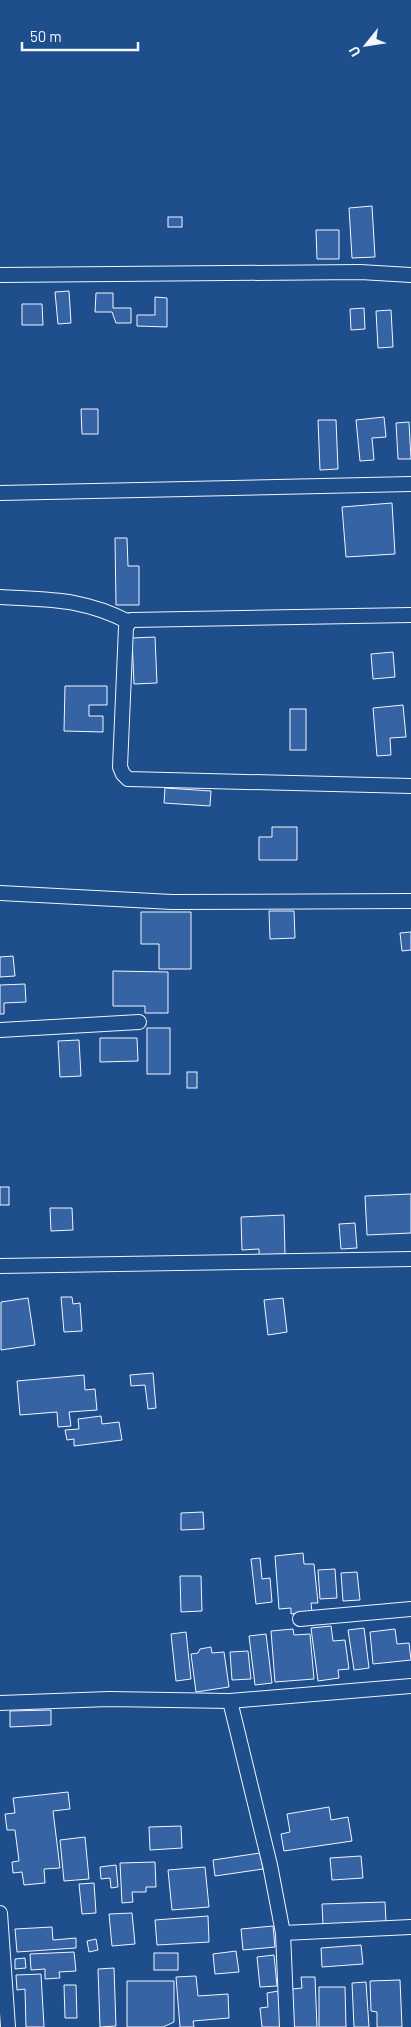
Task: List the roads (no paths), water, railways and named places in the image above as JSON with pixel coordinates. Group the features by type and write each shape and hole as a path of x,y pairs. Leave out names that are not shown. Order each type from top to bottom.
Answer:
{"street":[{"path":"0,276 360,272 411,275"},
{"path":"0,492 411,484"},
{"path":"0,597 77,602 99,607 129,622"},
{"path":"411,615 134,620 129,622 126,627 120,767 128,779 218,783 411,786"},
{"path":"0,892 172,902 411,901"},
{"path":"0,1030 139,1022"},
{"path":"0,1266 411,1259"},
{"path":"300,1620 411,1609"},
{"path":"0,1703 109,1699 230,1701 411,1686"},
{"path":"230,1701 268,1856 283,1933 287,2027"},
{"path":"0,1914 8,2027"},
{"path":"283,1933 411,1927"}]}
